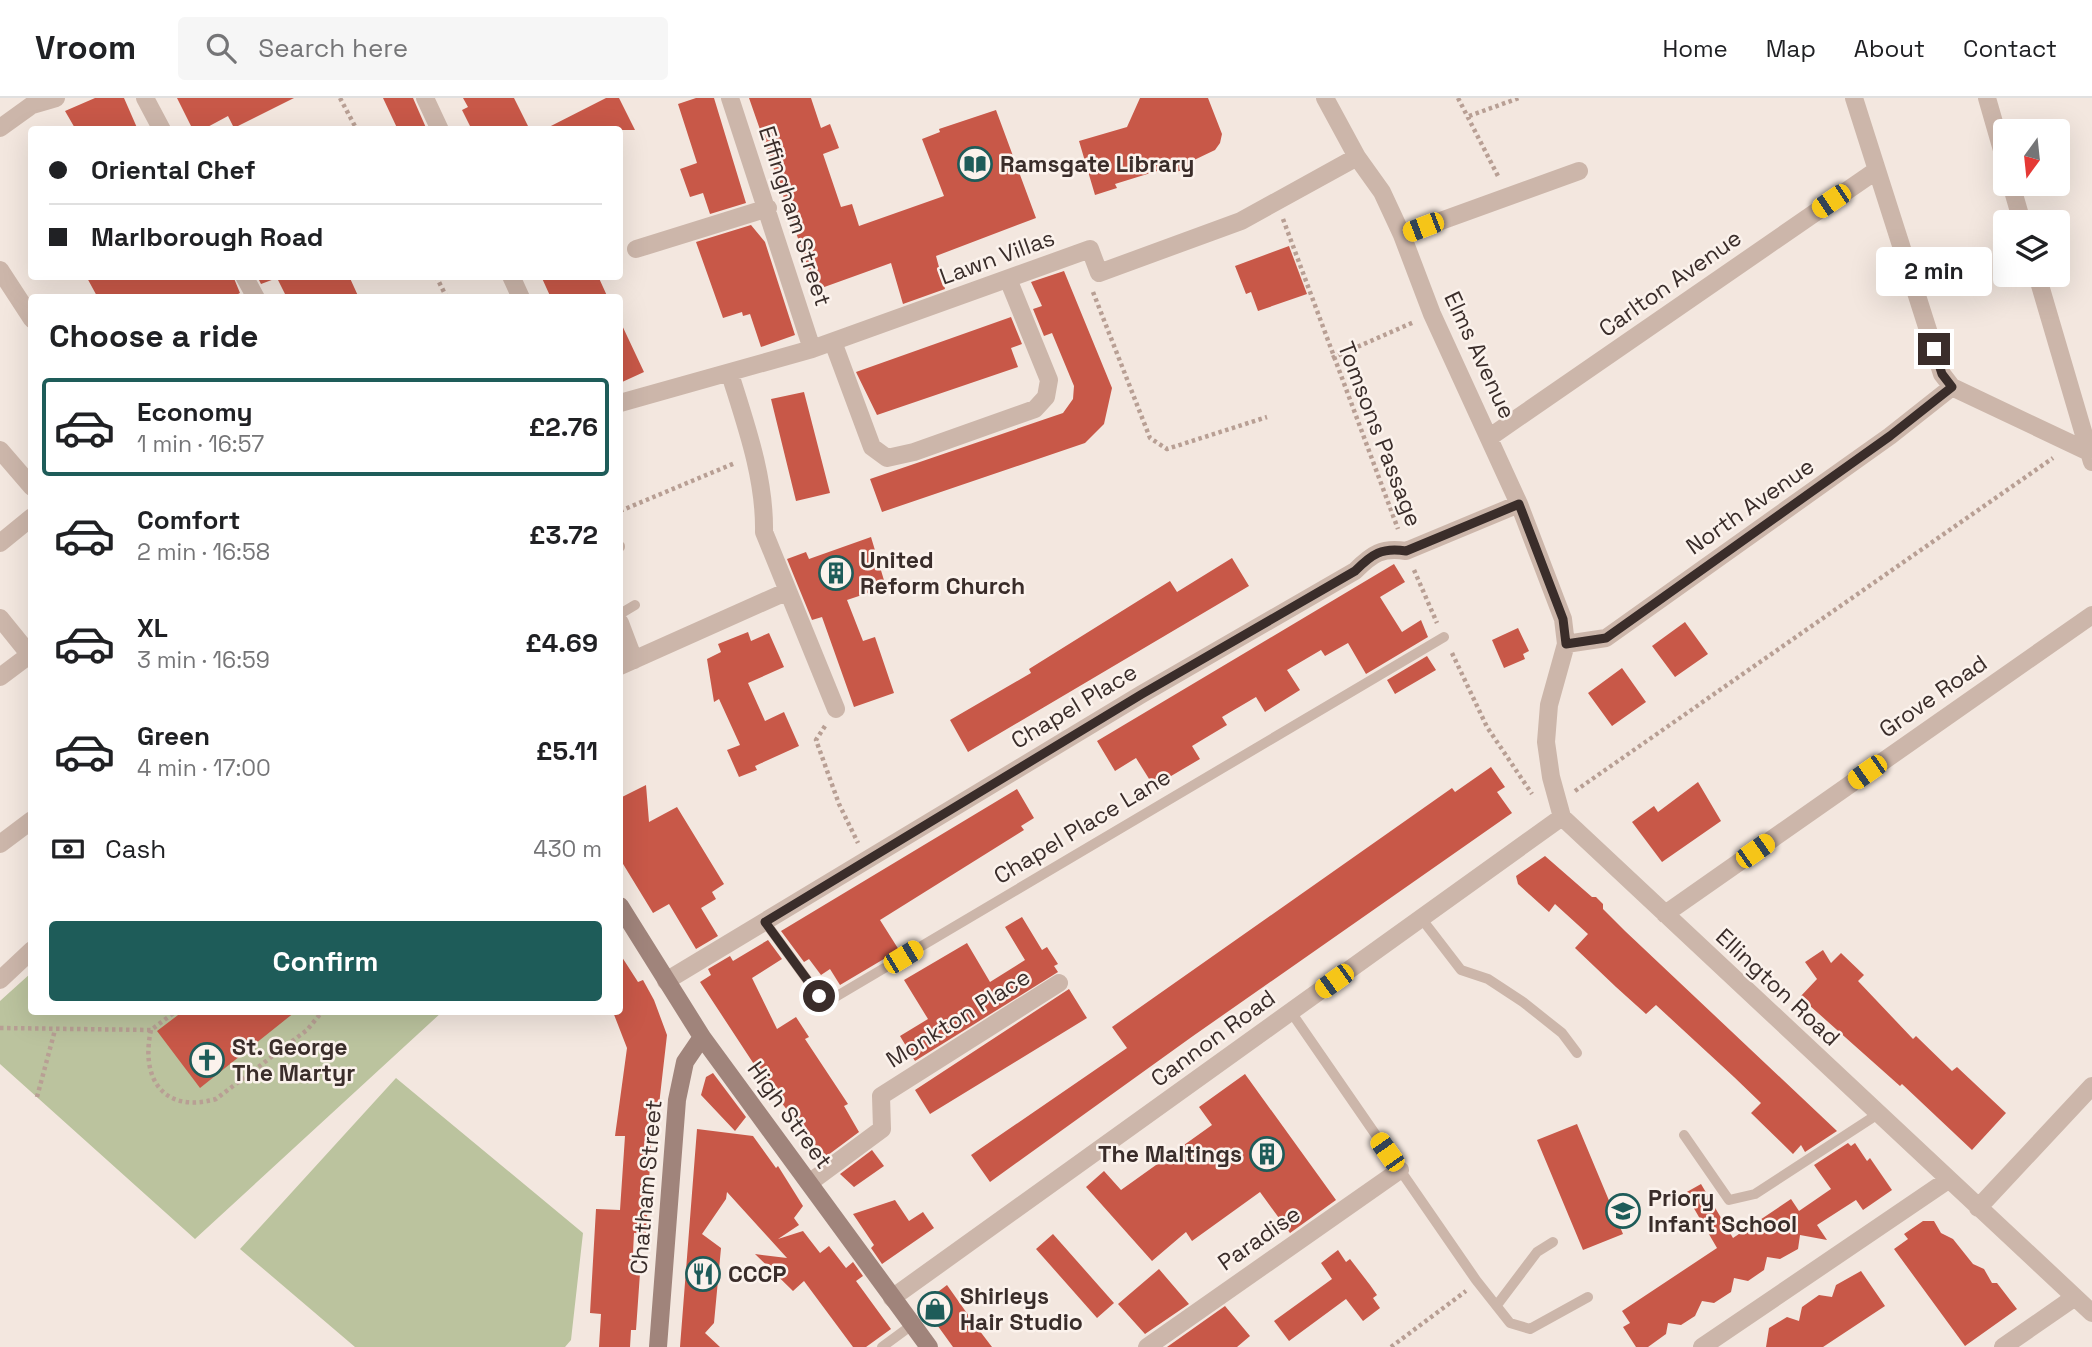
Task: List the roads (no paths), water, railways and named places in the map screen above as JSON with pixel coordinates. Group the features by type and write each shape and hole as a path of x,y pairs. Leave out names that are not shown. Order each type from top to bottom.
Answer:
{"street":[{"path":"0,128 32,106 56,98"},
{"path":"145,98 160,126"},
{"path":"425,98 438,126"},
{"name":"Effingham Street","path":"730,98 812,349"},
{"name":"Elms Avenue","path":"1325,98 1357,157 1382,192 1402,235 1432,314 1519,504 1563,619 1566,644"},
{"path":"1854,98 1942,374 1952,387 2090,454"},
{"path":"1987,98 1993,119"},
{"name":"Lawn Villas","path":"623,402 812,349 1090,249 1099,273 1183,240 1241,221 1357,157"},
{"name":"Carlton Avenue","path":"1490,437 1877,170"},
{"path":"1402,235 1507,194 1579,171"},
{"path":"636,249 768,208"},
{"path":"0,270 28,312"},
{"path":"833,342 872,447 887,457 914,452 1035,409 1046,397 1049,380 1008,279"},
{"path":"2041,287 2090,454"},
{"path":"730,374 754,454 765,506 764,532 836,709"},
{"name":"North Avenue","path":"1566,644 1606,638 1890,436 1952,387"},
{"path":"0,450 28,482"},
{"name":"Chapel Place","path":"666,981 866,859 1355,571 1368,558 1389,548 1406,551 1519,504"},
{"path":"0,543 28,520"},
{"path":"623,640 627,663 788,591"},
{"name":"Grove Road","path":"1665,914 2092,614"},
{"path":"0,618 28,651"},
{"path":"1559,811 1546,742 1549,705 1566,644"},
{"path":"0,677 28,656"},
{"name":"Ellington Road","path":"1559,811 1665,914 2092,1313"},
{"name":"Cannon Road","path":"891,1298 1421,918 1559,811"},
{"path":"0,844 28,823"},
{"name":"High Street","path":"623,911 702,1037 929,1347"},
{"path":"0,980 28,954"},
{"name":"Monkton Place","path":"809,1183 883,1129 881,1096 1059,983"},
{"name":"Chatham Street","path":"658,1347 677,1100 685,1062 702,1037"},
{"path":"1978,1208 2092,1086"},
{"name":"Paradise","path":"1147,1347 1400,1170"},
{"path":"1702,1347 1948,1180"},
{"path":"2003,1347 2075,1297"}],"lane":[{"path":"623,612 635,606"},
{"name":"Chapel Place Lane","path":"765,922 819,996 832,999 1444,637"},
{"path":"1421,918 1461,970 1488,979 1523,1003 1562,1033 1577,1053"},
{"path":"1291,1012 1510,1323 1530,1329 1588,1297"},
{"path":"1684,1135 1729,1200 1755,1195 1878,1114"},
{"path":"1497,1305 1536,1252 1553,1242"},
{"path":"882,1347 912,1325"}],"place":[{"name":"Ramsgate Library","path":"975,164"},
{"name":"United Reform Church","path":"836,573"},
{"name":"St. George The Martyr","path":"207,1060"},
{"name":"The Maltings","path":"1267,1154"},
{"name":"Priory Infant School","path":"1623,1211"},
{"name":"CCCP","path":"703,1274"},
{"name":"Shirleys Hair Studio","path":"935,1309"}]}
